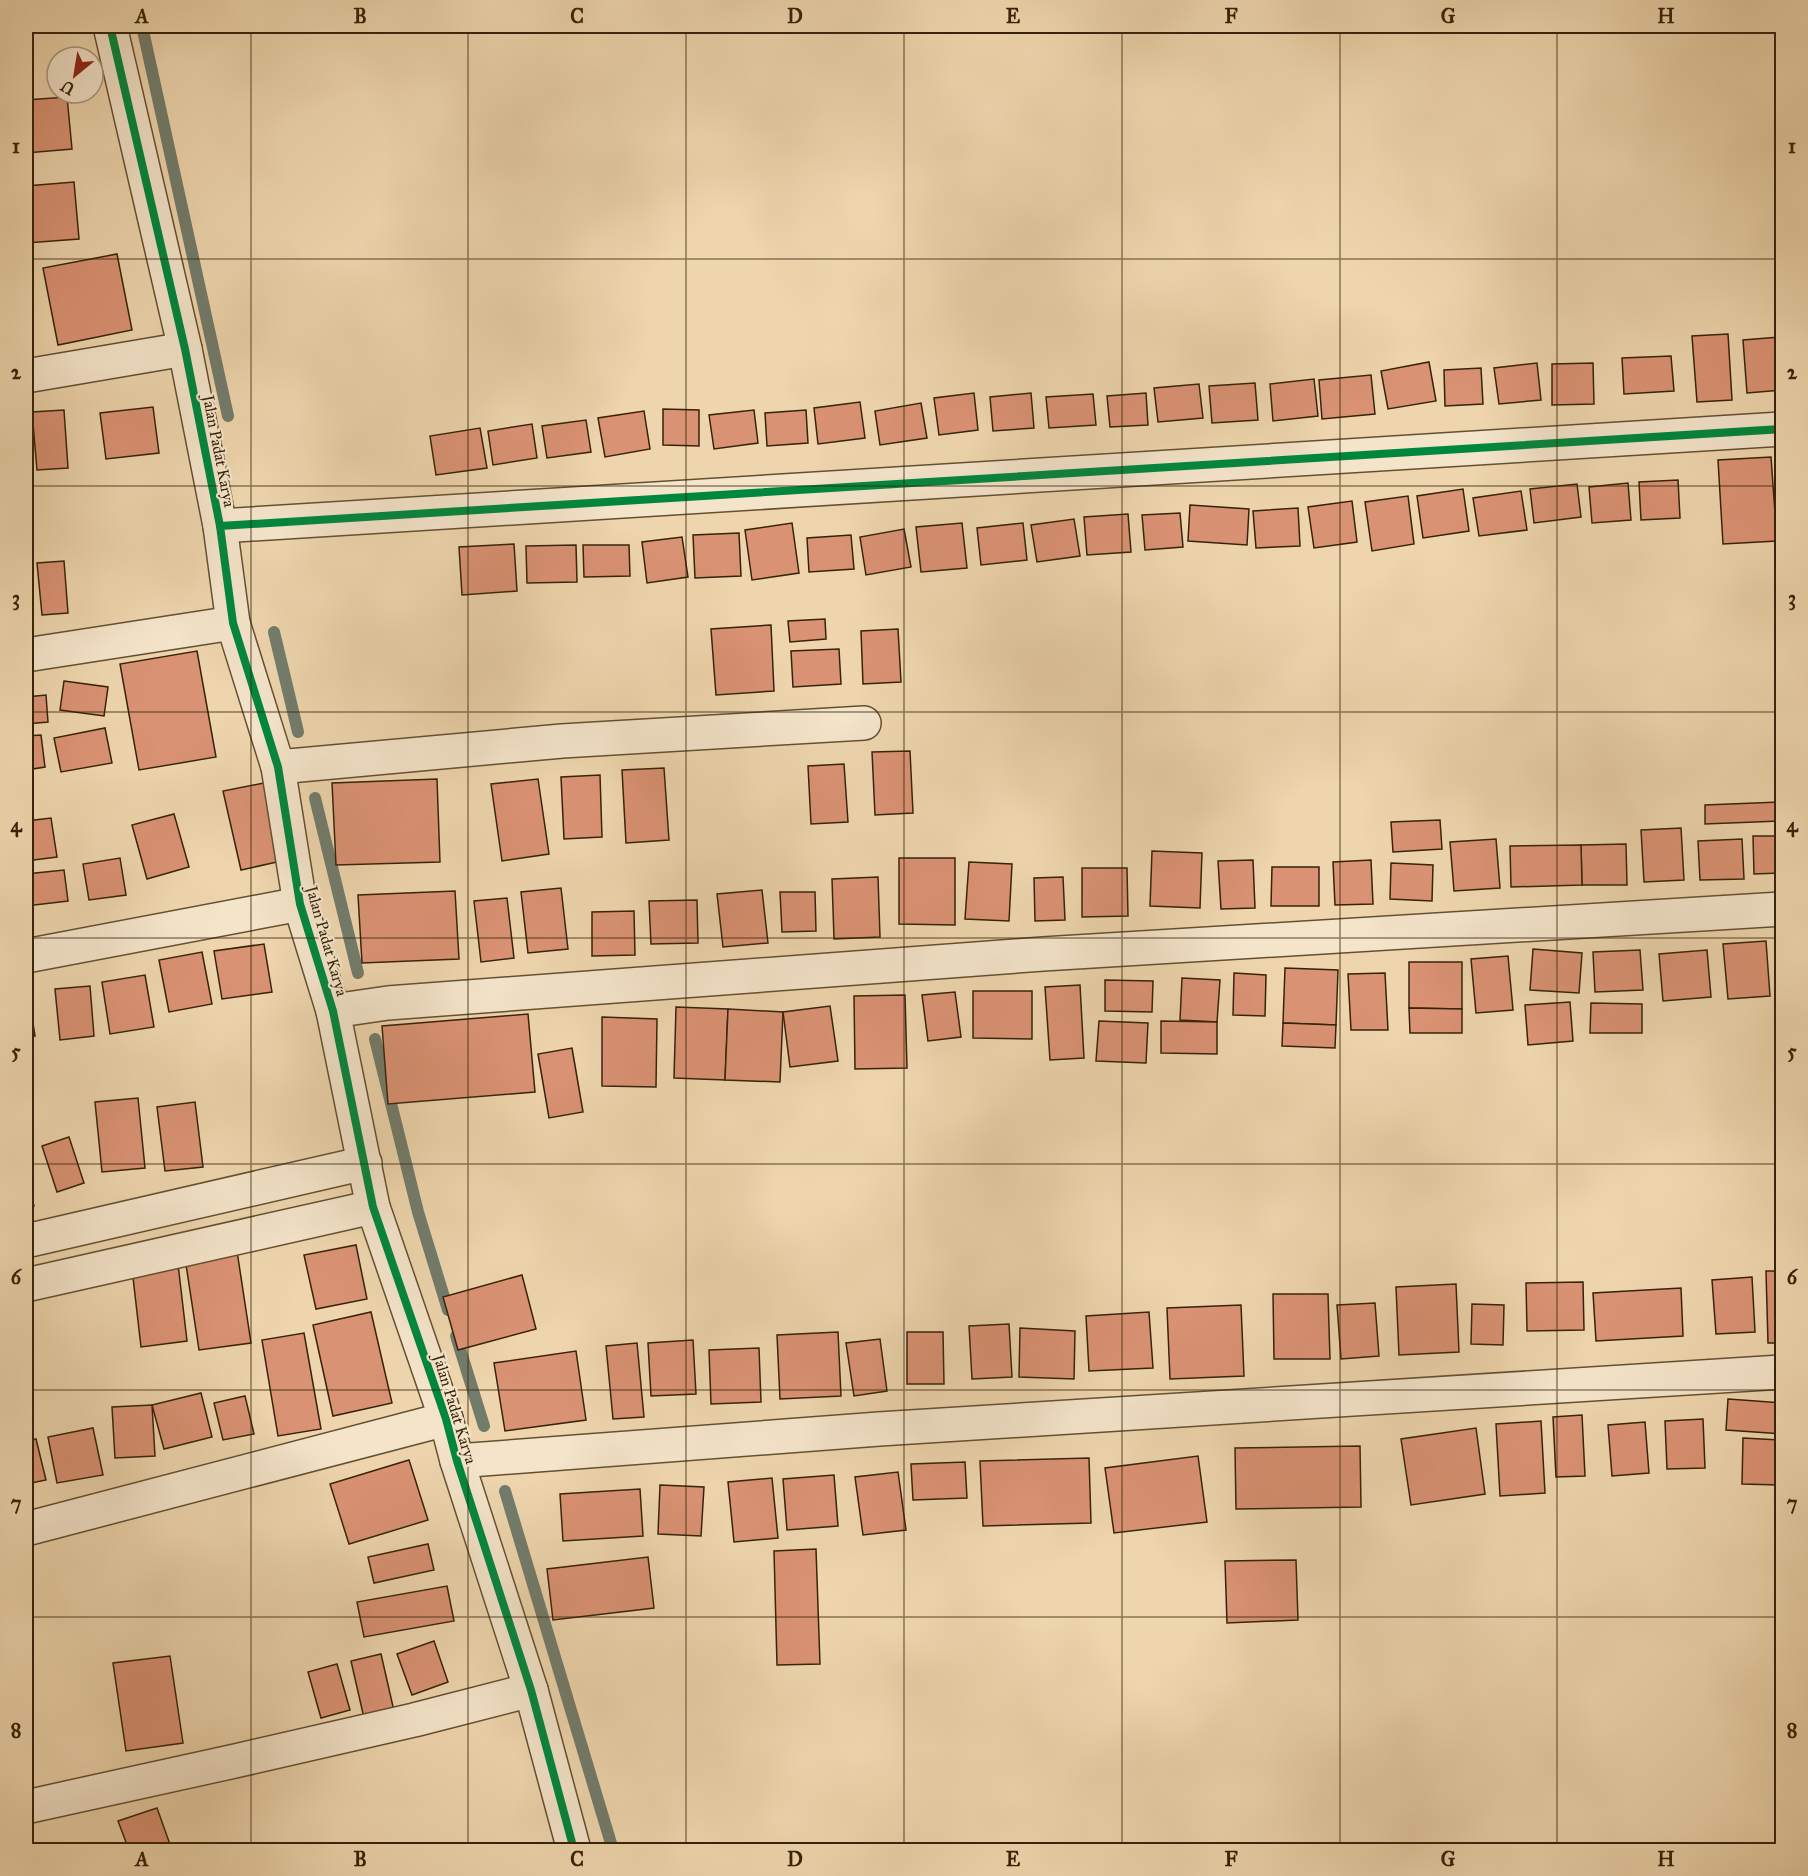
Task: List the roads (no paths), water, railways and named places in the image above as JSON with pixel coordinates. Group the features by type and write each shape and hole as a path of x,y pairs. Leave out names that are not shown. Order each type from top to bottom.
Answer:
{"street":[{"name":"Jalan Padat Karya","path":"110,26 185,349 220,526 233,623 278,767 300,904 333,1011 374,1207 446,1419 457,1461 531,1690 574,1851"},
{"path":"26,376 185,349"},
{"path":"220,526 1782,429"},
{"path":"26,655 233,623"},
{"path":"278,767 562,741 864,723"},
{"path":"26,956 300,904"},
{"path":"333,1011 388,1004 1020,956 1782,909"},
{"path":"26,1241 365,1163"},
{"path":"26,1285 374,1207"},
{"path":"457,1461 879,1430 1782,1372"},
{"path":"26,1528 446,1419"},
{"path":"26,1807 414,1720 531,1690"}],"waterway":[{"path":"142,26 228,416"},
{"path":"274,632 298,732"},
{"path":"315,798 358,973"},
{"path":"375,1039 418,1212 448,1310"},
{"path":"456,1336 484,1426"},
{"path":"505,1491 613,1850"}]}
